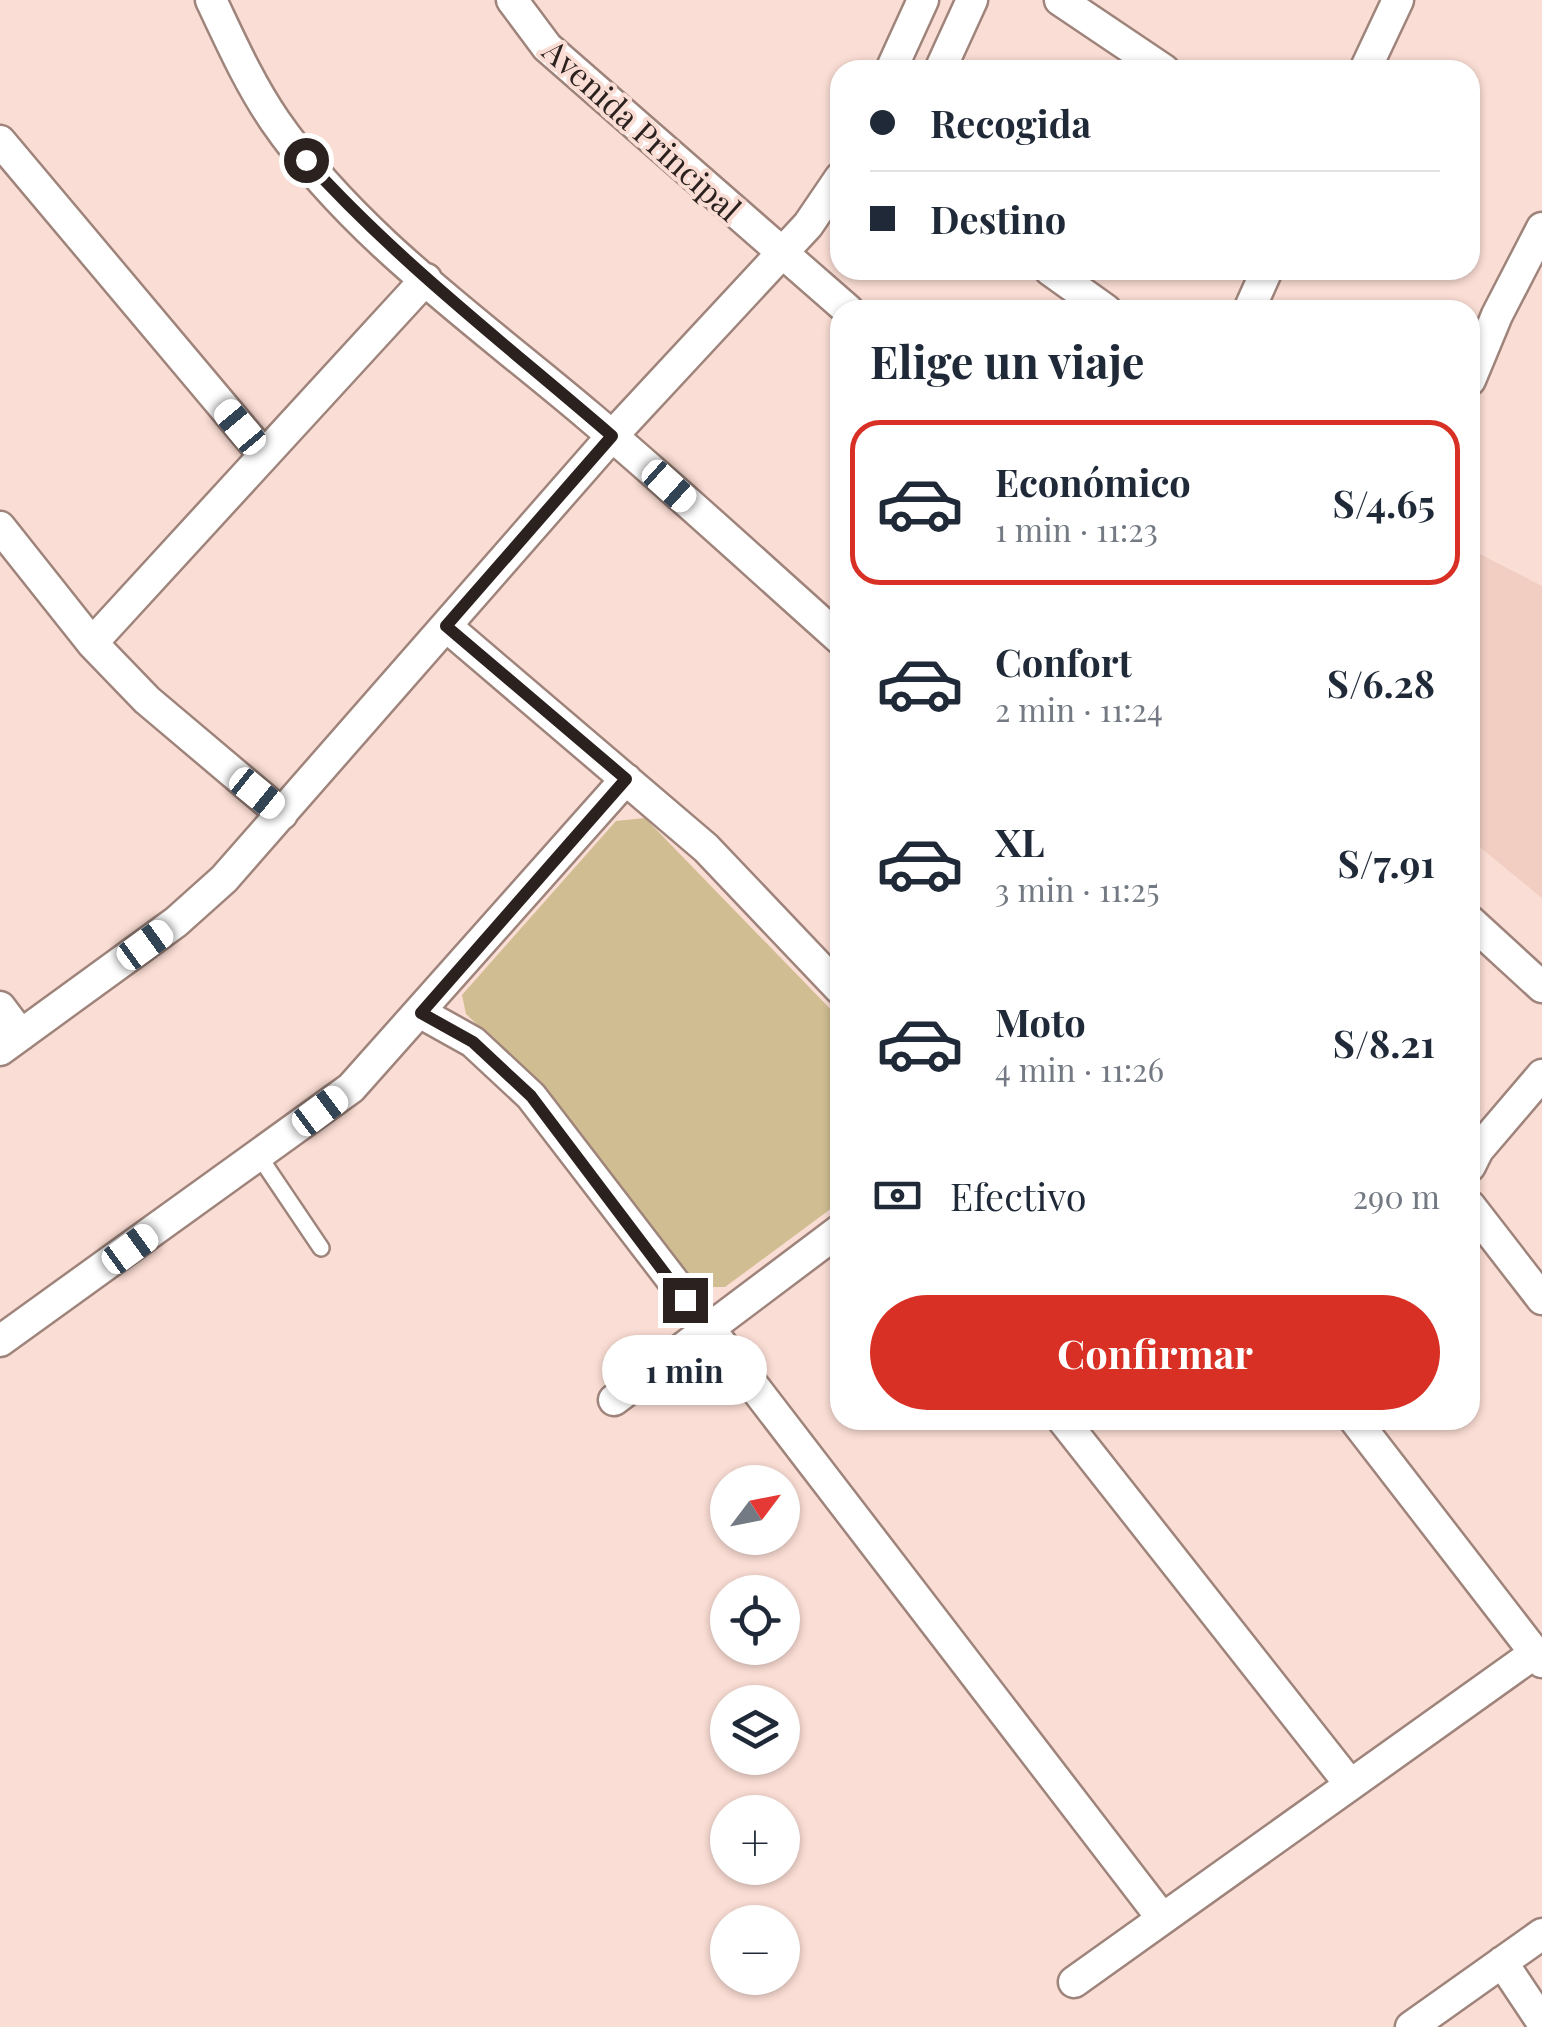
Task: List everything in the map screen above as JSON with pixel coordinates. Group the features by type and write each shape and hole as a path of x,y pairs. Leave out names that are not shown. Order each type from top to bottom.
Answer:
{"street":[{"path":"211,0 244,71 276,122 347,205 426,279 612,436 830,629"},
{"name":"Avenida Principal","path":"512,0 547,46 837,300"},
{"path":"895,60 922,0"},
{"path":"945,60 972,0"},
{"path":"1060,0 1149,60"},
{"path":"1369,60 1398,0"},
{"path":"0,141 264,455"},
{"path":"0,1006 10,1043 176,922 224,878 612,436 808,225 830,193"},
{"path":"1480,356 1542,228"},
{"path":"92,642 426,279"},
{"path":"1064,280 1092,300"},
{"path":"0,527 92,642 147,700 282,814"},
{"path":"446,626 706,848 830,978"},
{"path":"0,1341 351,1088 626,779"},
{"path":"1480,931 1542,987"},
{"path":"421,1013 473,1042 531,1096 1162,1918"},
{"path":"1480,1148 1542,1075"},
{"path":"1480,1219 1542,1299"},
{"path":"614,1400 830,1238"},
{"path":"1071,1430 1348,1784"},
{"path":"1074,1982 1348,1784 1539,1658 1363,1430"},
{"path":"1411,2027 1542,1934"},
{"path":"1502,1962 1542,2022"}],"lane":[{"path":"259,1156 322,1248"}],"shaded area":[{"path":"1480,554 1542,586 1542,898 1480,847"},
{"path":"645,818 830,1009 830,1209 725,1287 693,1287 541,1085 466,1014 462,995 616,821"}],"route":[{"path":"306,160 347,205 426,279 612,436 446,626 626,779 421,1013 473,1042 531,1096 685,1300"}]}
